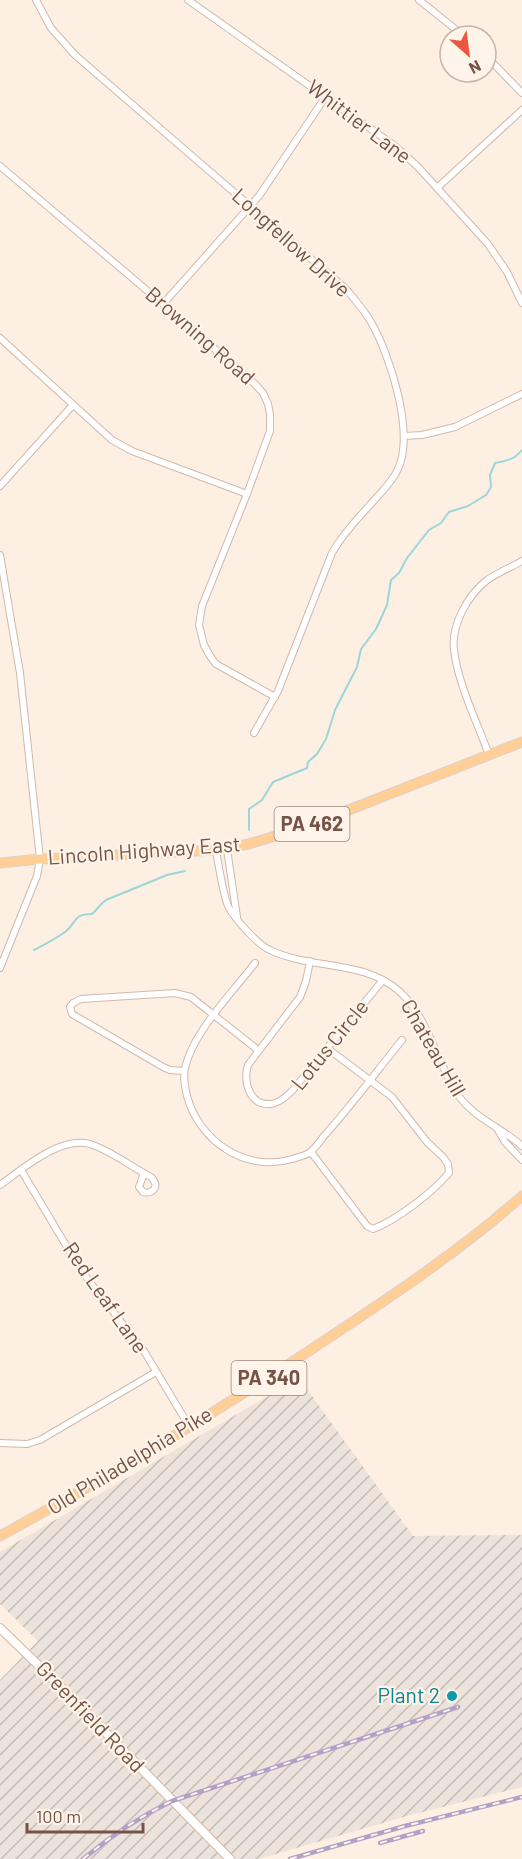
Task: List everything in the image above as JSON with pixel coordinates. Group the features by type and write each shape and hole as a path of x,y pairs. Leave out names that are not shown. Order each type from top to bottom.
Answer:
{"main road":[{"name":"Lincoln Highway East","path":"0,863 216,850 267,840 522,742"},
{"name":"Old Philadelphia Pike","path":"0,1536 266,1379 361,1317 467,1242 522,1197"},
{"name":"Greenfield Road","path":"0,1628 230,1859"}],"street":[{"name":"Longfellow Drive","path":"36,0 51,28 75,55 337,281 359,305 370,322 391,368 405,436 405,447 398,471 332,553 291,664 276,697 254,733"},
{"name":"Whittier Lane","path":"188,0 395,146 418,167 488,244 507,272 522,303"},
{"path":"419,0 449,24"},
{"path":"498,68 522,93"},
{"path":"163,304 250,206 326,96"},
{"path":"437,188 522,110"},
{"name":"Browning Road","path":"0,166 163,304 263,393 270,414 270,431 202,606 199,625 206,651 216,664 276,697"},
{"path":"0,338 112,440 132,451 247,494"},
{"path":"405,436 449,429 522,394"},
{"path":"0,486 73,405"},
{"path":"0,555 20,673 40,859 37,876 0,968"},
{"path":"489,755 458,670 454,648 455,633 462,612 474,593 495,575 522,561"},
{"path":"226,849 237,918"},
{"name":"Chateau Hill","path":"216,850 228,907 250,934 268,949 284,956 345,967 383,980 395,988 407,999 421,1022 459,1096 469,1108 522,1146"},
{"name":"Lotus Circle","path":"310,961 300,997 248,1065 245,1076 248,1090 253,1098 262,1104 273,1104 285,1098 292,1091 383,980"},
{"path":"255,963 203,1030 188,1054 184,1071 186,1092 196,1119 206,1132 234,1155 255,1162 269,1163 285,1161 311,1152 402,1040"},
{"path":"184,1071 163,1067 72,1014 70,1007 81,999 175,993 191,997 258,1050"},
{"path":"311,1152 367,1226 373,1229 380,1227 410,1207 440,1184 449,1173 444,1157 427,1142 392,1097 327,1048"},
{"name":"Chateau Hill","path":"498,1129 505,1142 522,1160"},
{"path":"0,1185 51,1151 62,1145 76,1142 90,1144 108,1152 144,1173"},
{"name":"Red Leaf Lane","path":"21,1170 89,1281 134,1337 189,1426"},
{"path":"0,1443 27,1444 40,1440 156,1372"}],"shaded area":[{"path":"299,1378 413,1536 522,1535 522,1787 407,1816 259,1859 0,1859 0,1680 38,1641 0,1604 0,1552"}],"waterway":[{"path":"249,830 249,809 262,800 273,782 307,768 308,762 317,754 326,739 335,710 357,667 361,649 376,629 387,605 391,580 399,573 407,558 429,530 441,523 449,512 468,506 486,495 491,487 490,475 495,463 517,456 522,450"},
{"path":"34,950 65,932 78,917 92,914 106,900 167,875 185,871"}],"railway":[{"path":"83,1859 126,1827 172,1801 458,1707"},
{"path":"290,1859 405,1826 522,1797"},
{"path":"380,1843 423,1831"}],"place":[{"name":"Plant 2","path":"452,1696"}]}
